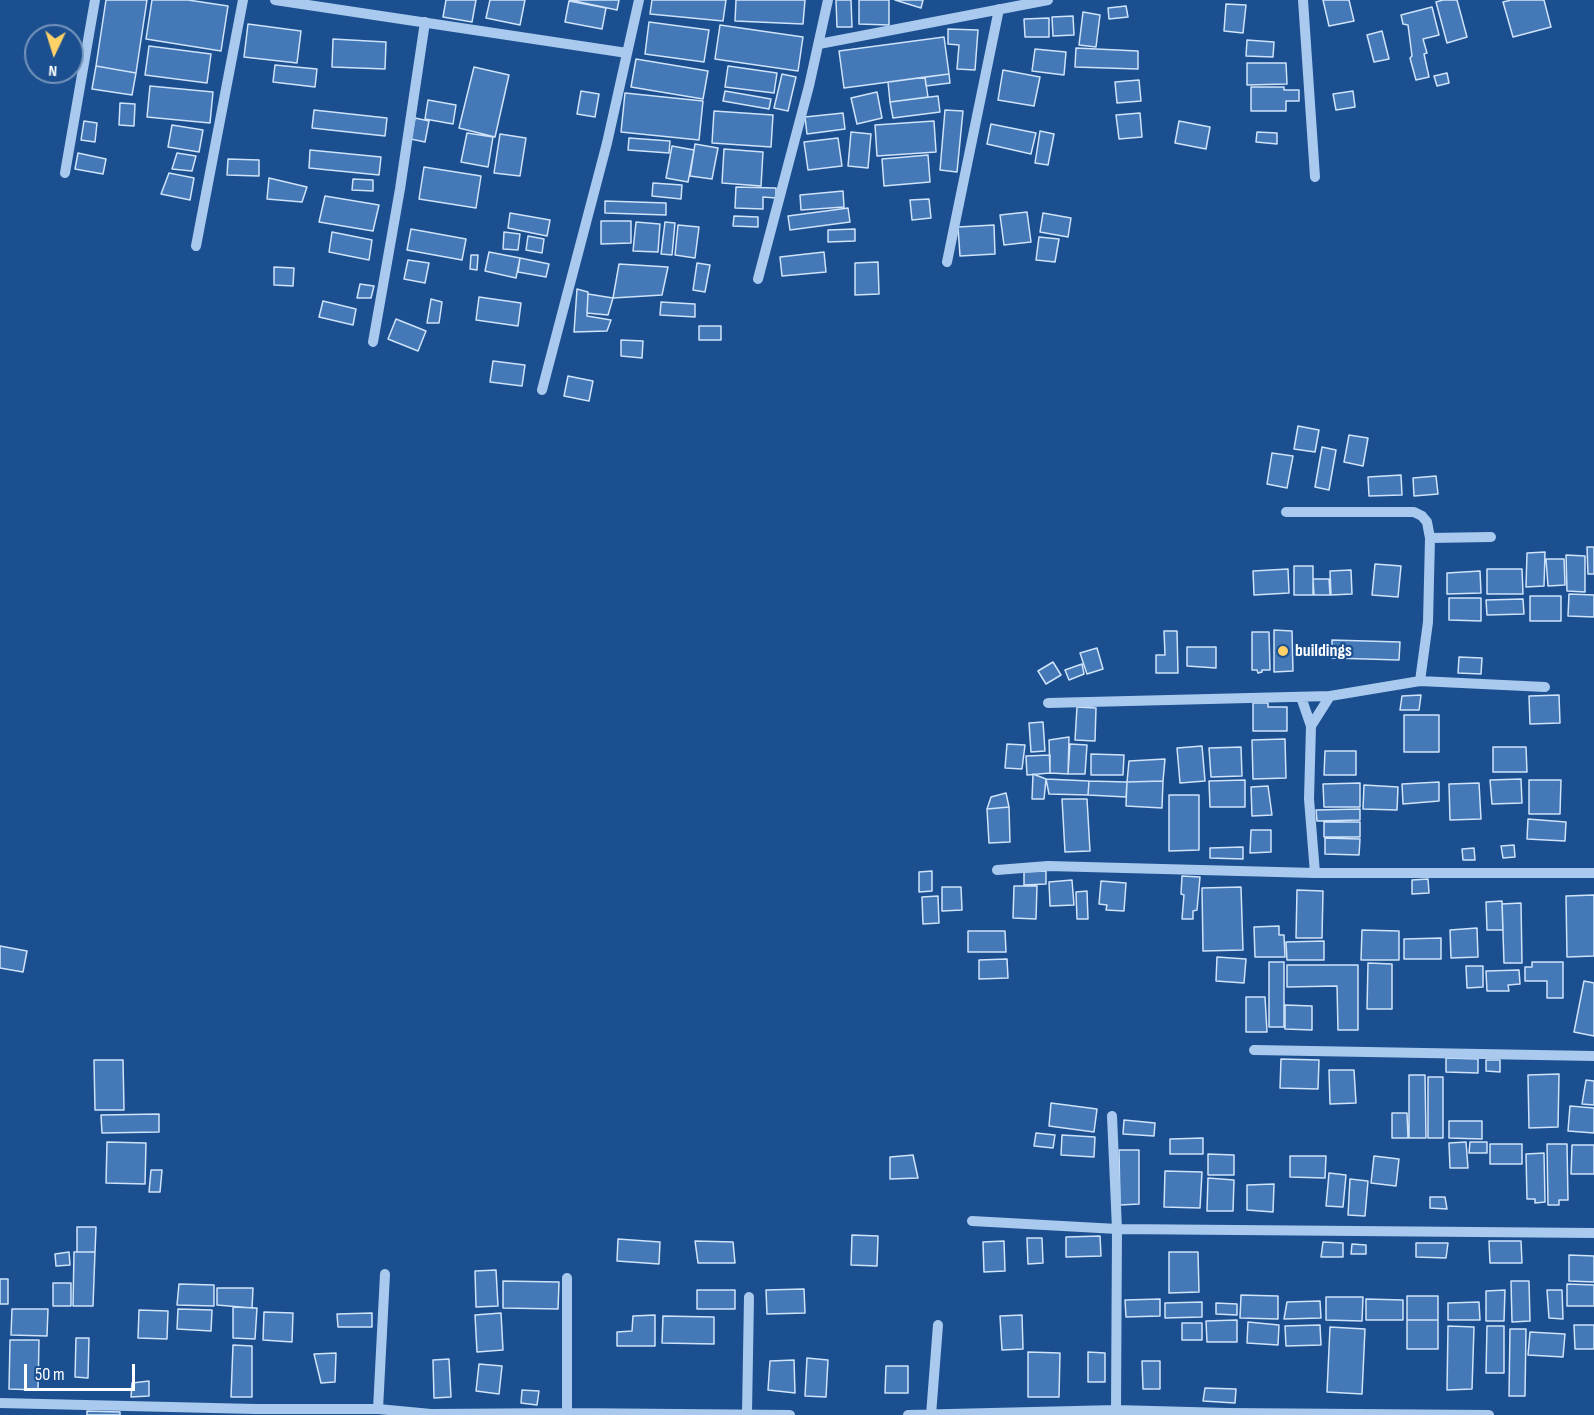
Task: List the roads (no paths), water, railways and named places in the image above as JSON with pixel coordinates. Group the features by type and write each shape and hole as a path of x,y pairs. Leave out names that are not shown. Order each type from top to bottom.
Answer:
{"street":[{"path":"65,173 95,0"},
{"path":"196,246 243,0"},
{"path":"275,0 627,53"},
{"path":"542,390 607,143 639,0"},
{"path":"758,279 819,44 828,0"},
{"path":"819,44 1048,0"},
{"path":"1303,0 1315,177"},
{"path":"947,262 999,9"},
{"path":"373,342 400,189 425,22"},
{"path":"1286,512 1414,512 1427,522 1430,538 1428,622 1420,681"},
{"path":"1430,538 1491,537"},
{"path":"1048,703 1330,696 1420,681 1545,687"},
{"path":"1311,726 1330,696"},
{"path":"1301,697 1311,726 1309,799 1315,873"},
{"path":"997,870 1048,866 1315,873 1594,873"},
{"path":"1254,1050 1594,1056"},
{"path":"1112,1116 1117,1229 1116,1410"},
{"path":"972,1221 1117,1229 1594,1233"},
{"path":"378,1409 385,1274"},
{"path":"567,1278 567,1413"},
{"path":"747,1413 749,1297"},
{"path":"931,1415 938,1324"},
{"path":"0,1403 255,1409 378,1409 430,1415 567,1413 790,1415"},
{"path":"908,1415 1116,1410 1227,1414 1489,1415"}],"place":[{"name":"buildings","path":"1283,651"}]}
